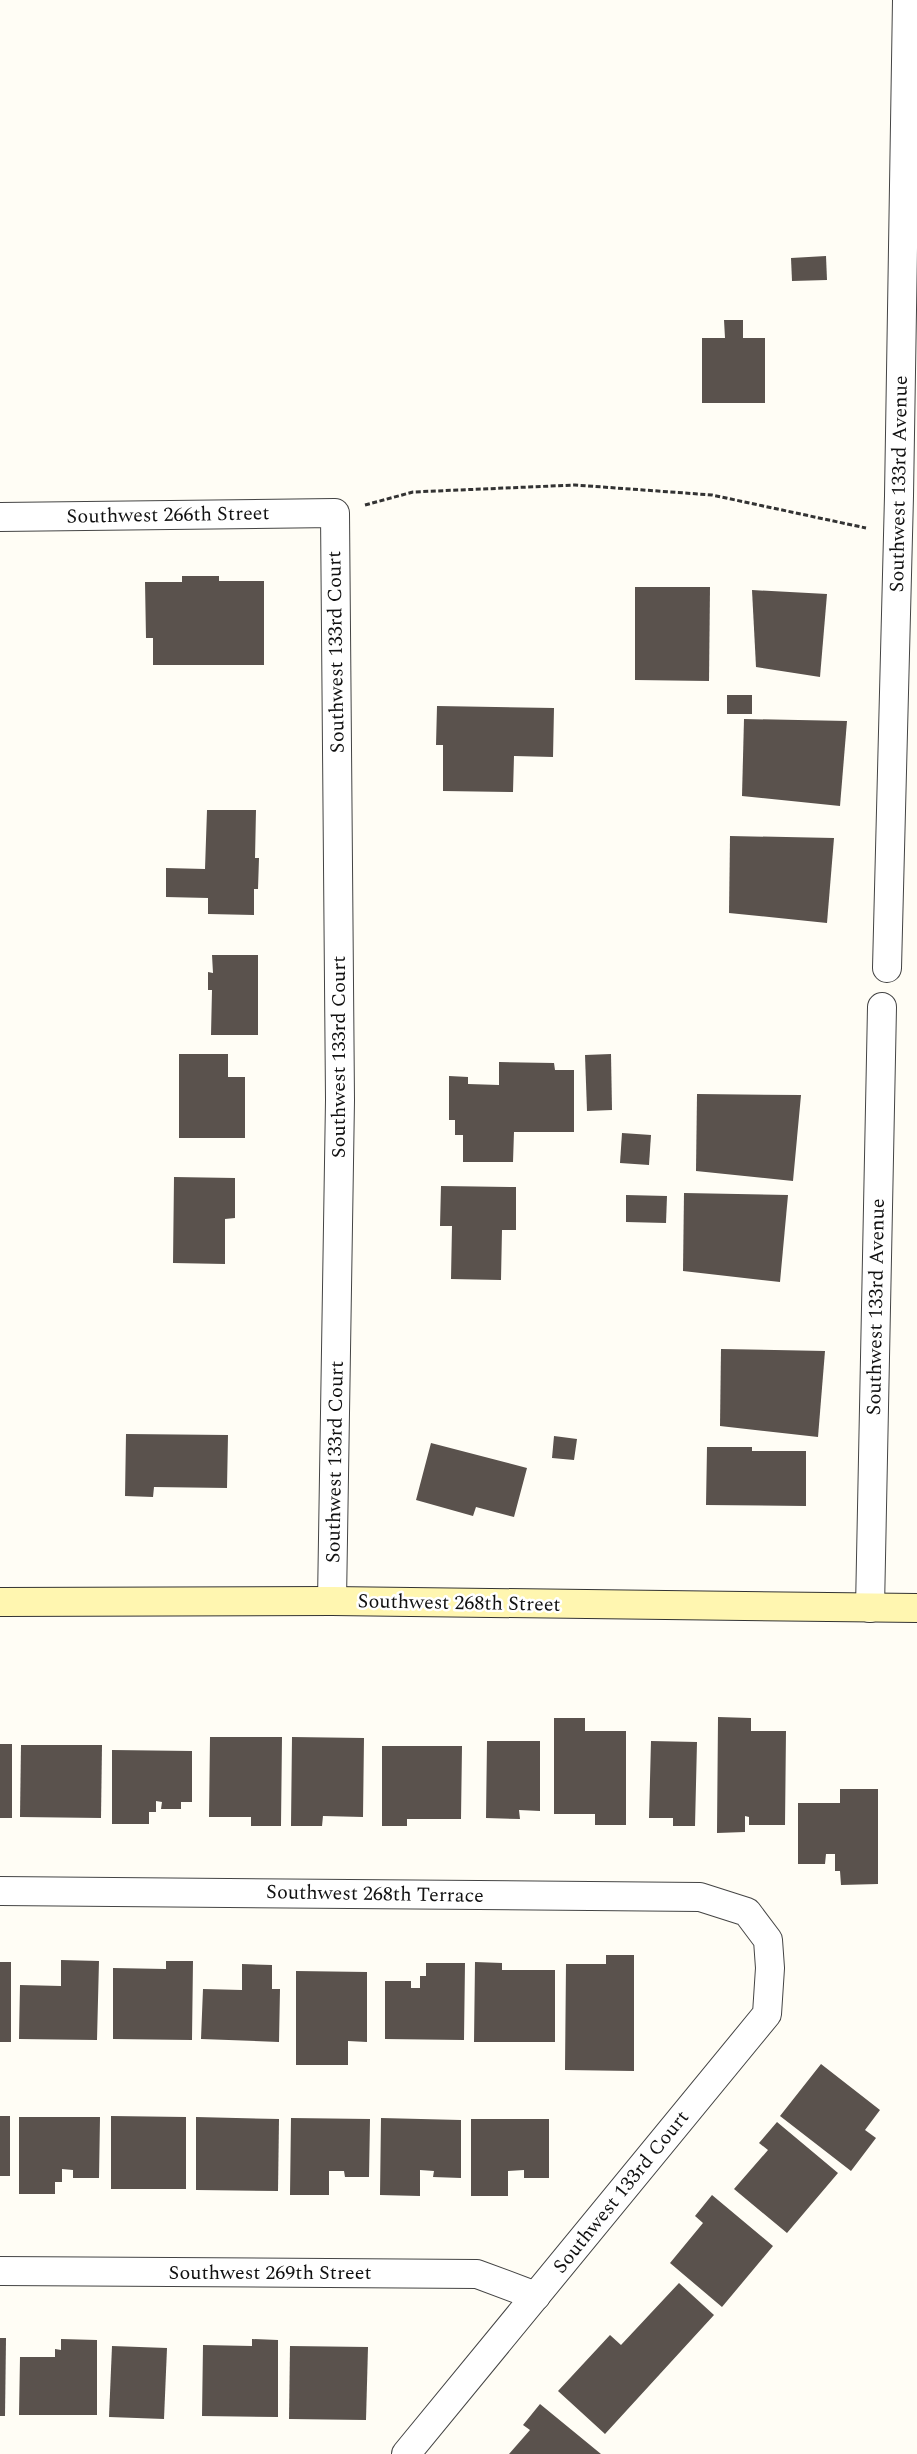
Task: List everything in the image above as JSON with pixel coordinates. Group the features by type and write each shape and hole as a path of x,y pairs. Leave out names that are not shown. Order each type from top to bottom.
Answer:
{"main road":[{"name":"Southwest 268th Street","path":"0,1602 332,1601 917,1608"}],"street":[{"name":"Southwest 133rd Avenue","path":"887,968 905,714 898,536 909,305 907,0"},
{"name":"Southwest 266th Street","path":"0,517 335,513"},
{"name":"Southwest 133rd Court","path":"332,1601 340,1100 335,513"},
{"name":"Southwest 133rd Avenue","path":"870,1608 882,1007"},
{"name":"Southwest 268th Terrace","path":"0,1891 700,1898 747,1912"},
{"name":"Southwest 133rd Court","path":"406,2454 767,2014 770,1968 768,1940 747,1912"},
{"name":"Southwest 269th Street","path":"0,2271 477,2274 536,2296"}],"path":[{"path":"335,513 413,492 575,485 712,495 898,536"}],"building":[{"path":"826,256 827,280 792,281 791,258"},
{"path":"724,320 743,320 743,338 765,338 765,403 702,403 702,338 725,338"},
{"path":"182,576 219,576 219,581 264,581 264,665 153,665 153,638 146,638 145,582 182,582"},
{"path":"635,587 710,587 709,681 635,680"},
{"path":"752,590 827,594 820,677 756,667"},
{"path":"727,695 752,695 752,714 727,714"},
{"path":"437,706 554,708 553,757 514,756 513,792 443,791 443,745 436,745"},
{"path":"744,719 847,721 840,806 742,796"},
{"path":"207,810 256,810 255,858 259,858 258,889 254,889 254,915 208,914 208,898 166,897 166,868 205,869"},
{"path":"730,836 834,838 827,923 729,913"},
{"path":"212,955 258,955 258,1035 211,1035 212,990 208,990 208,972 213,973"},
{"path":"179,1054 228,1054 228,1077 245,1077 245,1138 179,1138"},
{"path":"611,1054 612,1110 587,1111 585,1055"},
{"path":"499,1062 554,1063 555,1070 574,1070 574,1132 514,1132 513,1162 463,1162 463,1135 455,1135 455,1120 449,1120 449,1076 468,1077 468,1084 499,1085"},
{"path":"697,1094 801,1095 793,1181 696,1171"},
{"path":"622,1133 651,1135 649,1165 620,1163"},
{"path":"174,1177 235,1178 235,1218 225,1219 225,1264 173,1263"},
{"path":"441,1186 516,1187 516,1230 502,1230 501,1280 451,1279 452,1226 440,1226"},
{"path":"684,1193 788,1195 780,1282 683,1271"},
{"path":"626,1195 667,1196 666,1223 626,1222"},
{"path":"721,1349 825,1351 818,1437 720,1426"},
{"path":"126,1434 228,1435 227,1488 154,1487 153,1497 125,1496"},
{"path":"554,1436 577,1439 574,1460 552,1458"},
{"path":"431,1443 527,1468 514,1517 476,1507 473,1516 416,1500"},
{"path":"707,1447 752,1447 752,1451 806,1451 806,1506 706,1505"},
{"path":"718,1717 751,1718 751,1731 786,1731 785,1825 749,1825 749,1817 745,1816 745,1832 717,1833"},
{"path":"554,1718 585,1718 585,1731 626,1731 626,1825 595,1825 595,1814 554,1814"},
{"path":"210,1737 282,1737 281,1826 251,1826 251,1817 209,1817"},
{"path":"292,1737 364,1738 363,1817 323,1816 322,1826 291,1826"},
{"path":"487,1741 540,1741 540,1811 519,1810 520,1819 486,1818"},
{"path":"651,1741 697,1742 695,1826 673,1826 673,1818 649,1818"},
{"path":"0,1744 12,1744 12,1818 0,1818"},
{"path":"21,1745 102,1745 101,1818 20,1817"},
{"path":"382,1746 462,1746 461,1819 407,1819 407,1826 382,1826"},
{"path":"112,1750 192,1751 192,1802 181,1802 181,1809 161,1809 162,1802 156,1801 156,1812 149,1812 149,1824 112,1824"},
{"path":"840,1789 878,1789 878,1884 841,1885 840,1871 835,1871 835,1854 826,1854 825,1864 798,1864 798,1803 840,1803"},
{"path":"606,1955 634,1955 634,2071 565,2070 566,1964 606,1964"},
{"path":"61,1960 99,1961 97,2040 19,2039 20,1985 61,1986"},
{"path":"166,1961 193,1961 192,2040 113,2039 113,1968 166,1969"},
{"path":"0,1962 11,1962 11,2042 0,2042"},
{"path":"475,1962 502,1963 502,1970 555,1970 555,2042 474,2042"},
{"path":"426,1963 465,1963 464,2040 385,2039 385,1981 411,1981 411,1988 420,1988 420,1976 426,1976"},
{"path":"242,1964 272,1965 272,1989 280,1989 279,2042 201,2039 203,1989 242,1990"},
{"path":"296,1971 367,1972 367,2042 348,2041 348,2065 296,2065"},
{"path":"821,2064 880,2110 865,2130 876,2138 851,2171 780,2116"},
{"path":"0,2116 10,2116 10,2176 0,2176"},
{"path":"111,2116 186,2117 186,2189 111,2189"},
{"path":"19,2117 100,2117 99,2178 73,2178 73,2170 62,2169 62,2182 55,2182 55,2194 19,2194"},
{"path":"196,2117 279,2119 278,2191 196,2190"},
{"path":"291,2118 370,2119 369,2177 345,2177 344,2171 329,2171 329,2195 290,2195"},
{"path":"381,2118 461,2120 461,2178 433,2177 434,2171 420,2170 420,2196 380,2195"},
{"path":"471,2119 549,2119 549,2178 524,2178 524,2170 508,2171 508,2196 471,2196"},
{"path":"777,2122 838,2173 787,2233 734,2189 768,2150 759,2143"},
{"path":"712,2195 773,2246 722,2307 670,2263 703,2223 695,2216"},
{"path":"679,2283 714,2315 605,2434 558,2391 610,2335 621,2345"},
{"path":"0,2338 6,2338 5,2416 0,2416"},
{"path":"61,2339 97,2340 97,2415 19,2415 20,2357 55,2357 55,2349 61,2350"},
{"path":"252,2339 278,2340 278,2417 202,2416 203,2345 252,2346"},
{"path":"112,2346 167,2348 164,2419 109,2417"},
{"path":"290,2346 368,2347 366,2420 289,2419"},
{"path":"540,2404 601,2454 509,2454 530,2430 523,2425"}]}
